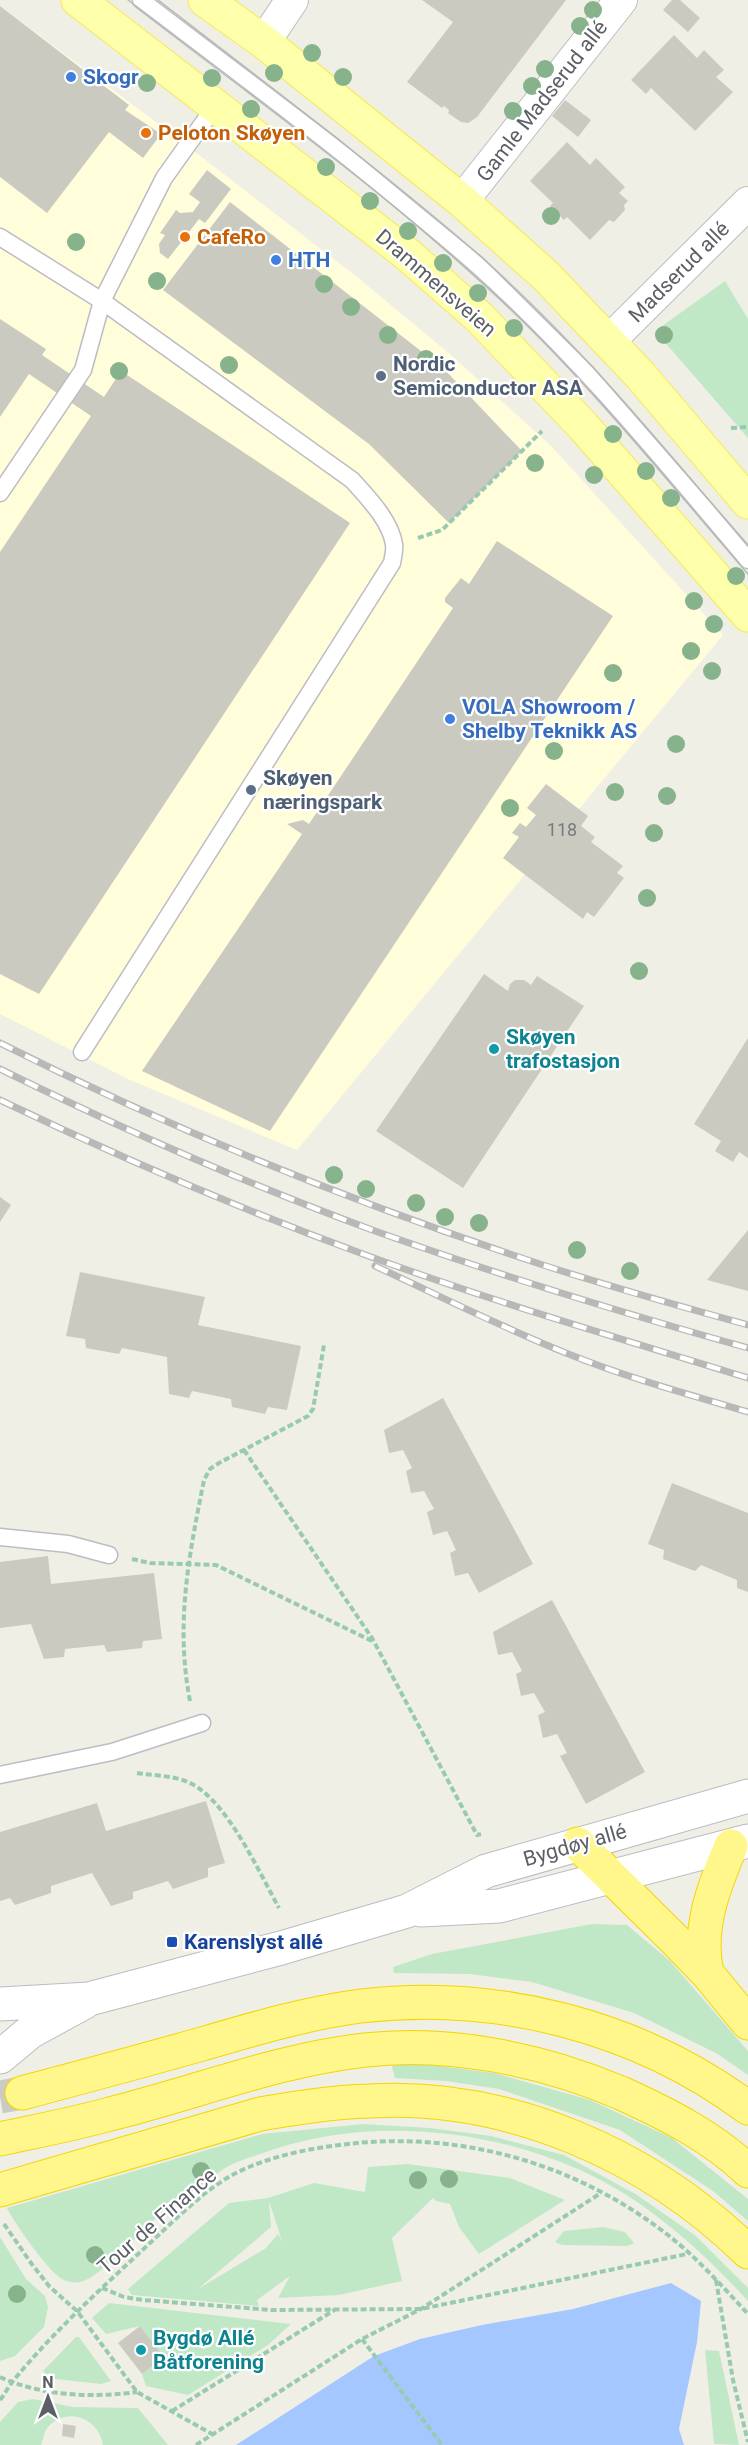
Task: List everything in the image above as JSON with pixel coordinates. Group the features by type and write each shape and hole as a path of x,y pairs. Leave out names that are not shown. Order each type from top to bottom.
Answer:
{"highway":[{"path":"707,1973 703,1956 703,1934 720,1873 740,1843"},
{"path":"578,1844 707,1973 748,2024"},
{"path":"22,2093 298,2018 360,2006 419,2002 482,2004 550,2015 623,2039 670,2060 718,2086 748,2108"},
{"path":"0,2139 111,2114 246,2075 315,2058 366,2050 418,2048 472,2053 537,2064 599,2084 681,2122 748,2171"},
{"path":"0,2190 260,2114 298,2107 371,2100 436,2103 478,2109 524,2120 558,2131 621,2158 669,2186 697,2206 748,2252"}],"main road":[{"name":"Drammensveien","path":"78,0 407,254 479,317 583,426 748,615"},
{"path":"205,0 264,42 462,201 546,276 609,341 748,502"},
{"name":"Bygdøy allé","path":"0,2004 89,1999 407,1911 486,1871 748,1796"},
{"name":"Bygdøy allé","path":"407,1911 499,1906 740,1843"},
{"name":"Bygdøy allé","path":"0,2057 30,2032 89,1999"}],"street":[{"path":"264,42 292,0"},
{"name":"Gamle Madserud allé","path":"462,201 621,0"},
{"name":"Madserud allé","path":"609,341 748,203"}],"lane":[{"path":"141,0 332,145 477,264 587,373 748,560"},
{"path":"0,493 83,370 102,301 164,178 216,105"},
{"path":"0,237 102,301 352,480 387,525 394,545 392,563 82,1052"},
{"path":"0,1538 68,1544 109,1555"},
{"path":"0,1774 112,1752 198,1724"}],"path":[{"path":"394,545 442,530 544,428"},
{"path":"724,428 748,428"},
{"path":"198,1724 186,1681 184,1590 204,1480 210,1469 308,1416 313,1409 324,1345"},
{"path":"244,1450 374,1642 477,1835 482,1834"},
{"path":"109,1555 150,1563 216,1565 374,1642"},
{"path":"112,1752 129,1770 139,1774 164,1776 192,1784 224,1812 279,1908"},
{"name":"Tour de Finance","path":"0,2400 12,2382 77,2311 181,2214 234,2174 278,2158 315,2149 380,2141 422,2141 457,2145 534,2163 602,2192 661,2229 716,2279 748,2314"},
{"path":"196,2445 362,2339 421,2308 602,2192"},
{"path":"0,2217 16,2244 49,2286 77,2311 137,2392 213,2435"},
{"path":"102,2288 124,2297 143,2300 272,2310 421,2308 688,2254"},
{"path":"716,2279 733,2380 748,2442"},
{"path":"171,2411 337,2308"},
{"path":"362,2339 442,2445"},
{"path":"0,2377 12,2382 59,2392 91,2395 137,2392"}],"shaded area":[{"path":"0,6 172,134 357,277 450,354 551,446 723,635 297,1150 130,1080 0,1014"}],"green space":[{"path":"725,281 748,319 748,438 655,331"},
{"path":"592,1924 627,1925 670,1961 748,2051 748,2075 716,2053 634,2013 532,1982 470,1974 394,1973 393,1967 432,1954"},
{"path":"391,2064 431,2065 494,2073 590,2100 672,2138 748,2199 748,2221 713,2191 620,2130 499,2089 446,2081 395,2078"},
{"path":"363,2124 430,2128 491,2136 564,2155 637,2195 696,2236 748,2288 748,2301 710,2262 669,2226 640,2204 599,2179 554,2159 507,2145 457,2135 407,2131 357,2132 309,2140 241,2160 222,2170 166,2210 108,2264 88,2279 80,2282 66,2281 56,2275 32,2246 7,2208 262,2134"},
{"path":"408,2164 510,2178 565,2200 479,2254 459,2227 450,2204 436,2201 433,2198 392,2238 402,2281 339,2295 278,2298 290,2276 257,2300 259,2306 132,2295 128,2289 229,2203 268,2198 314,2183 365,2192 368,2167","holes":["269,2201 282,2241 278,2234 266,2248 198,2289 271,2227"]},
{"path":"603,2227 625,2232 634,2243 627,2246 562,2245 555,2242 564,2231"},
{"path":"0,2237 26,2279 45,2296 48,2307 44,2327 15,2356 0,2361"},
{"path":"109,2303 291,2324 268,2345 188,2395 146,2386 142,2374 164,2357 140,2326 106,2334 92,2318"},
{"path":"76,2337 79,2337 111,2381 101,2384 46,2378 43,2371"},
{"path":"705,2350 719,2351 739,2445 714,2444"},
{"path":"33,2399 73,2407 138,2408 168,2445 103,2445 100,2436 89,2422 73,2416 64,2417 48,2427 41,2445 0,2445 0,2422 18,2402"}],"water":[{"path":"671,2283 701,2301 697,2342 679,2429 684,2445 236,2445 374,2356 420,2339 482,2325 573,2309"}],"building":[{"path":"422,0 566,0 477,117 468,123 461,122 448,113 449,110 444,106 442,108 407,82 453,22"},
{"path":"672,0 680,0 700,18 688,32 663,10"},
{"path":"0,6 129,105 125,110 161,134 143,158 109,132 47,213 0,177"},
{"path":"674,35 697,58 704,50 724,70 716,77 733,92 695,131 651,88 646,94 631,80"},
{"path":"565,100 591,120 578,137 552,116"},
{"path":"567,142 590,165 596,158 625,187 619,193 628,201 624,205 625,210 614,222 609,220 590,240 567,217 564,220 550,206 553,203 530,181"},
{"path":"207,170 231,189 205,223 199,219 168,259 160,253 159,244 165,235 160,233 176,210 180,213 193,212 200,202 189,194"},
{"path":"230,202 444,369 522,451 449,523 369,444 163,290"},
{"path":"0,319 46,349 42,355 104,397 121,371 350,523 39,994 0,974 0,552 91,416 29,374 0,417"},
{"path":"497,541 613,616 270,1131 142,1071 302,834 287,824 303,820 309,824 453,608 445,602 445,598 461,578 469,584"},
{"path":"546,784 588,816 581,826 595,837 591,842 623,866 617,873 624,878 594,917 587,912 583,919 503,858 519,837 512,833 520,823 526,827 536,815 527,808"},
{"name":"Skøyen trafostasjon","path":"484,974 508,991 510,984 515,980 524,980 531,985 537,976 584,1006 463,1188 376,1131"},
{"path":"748,1038 748,1158 739,1152 733,1162 715,1151 721,1141 694,1124"},
{"path":"0,1197 11,1205 0,1222"},
{"path":"748,1230 748,1291 707,1280"},
{"path":"80,1272 205,1297 198,1325 301,1346 287,1410 268,1407 265,1414 232,1407 231,1399 192,1391 189,1398 169,1394 167,1357 122,1348 119,1354 86,1348 85,1339 66,1336"},
{"path":"443,1398 533,1564 479,1593 468,1573 455,1576 450,1553 456,1550 447,1531 433,1535 427,1512 434,1509 424,1491 411,1493 406,1471 412,1468 403,1450 389,1453 384,1430"},
{"path":"672,1483 748,1513 748,1592 737,1588 737,1580 701,1565 695,1571 663,1559 664,1550 648,1544"},
{"path":"48,1556 51,1584 154,1573 162,1639 143,1641 142,1648 107,1652 104,1645 65,1649 64,1657 44,1659 31,1624 0,1628 0,1562"},
{"path":"552,1600 645,1772 586,1804 560,1756 567,1753 557,1734 543,1738 538,1715 545,1712 534,1693 521,1696 516,1674 522,1671 512,1652 498,1655 493,1632"},
{"path":"206,1801 225,1863 208,1868 208,1877 173,1889 168,1881 133,1892 133,1899 111,1906 92,1873 51,1886 51,1893 15,1905 10,1898 0,1901 0,1832 97,1803 106,1831"},
{"name":"Bygdø Allé Båtforening","path":"140,2326 164,2357 142,2374 118,2343"},
{"path":"63,2424 76,2426 74,2438 62,2436"}],"tunnel":[{"path":"0,2097 22,2093"}],"tram line":[{"path":"128,0 371,187 509,308 602,404 748,574"},
{"path":"158,0 337,138 483,258 593,367 748,545"}],"railway":[{"path":"0,1043 200,1136 404,1217 543,1265 748,1325"},
{"path":"0,1069 185,1155 375,1231 561,1293 748,1348"},
{"path":"0,1100 180,1182 363,1254 507,1303 748,1378"},
{"path":"375,1266 494,1322 588,1362 748,1412"}],"place":[{"name":"Skogr","path":"71,77"},
{"name":"Peloton Skøyen","path":"146,133"},
{"name":"CafeRo","path":"185,237"},
{"name":"HTH","path":"276,260"},
{"name":"Nordic Semiconductor ASA","path":"381,376"},
{"name":"VOLA Showroom / Shelby Teknikk AS","path":"450,719"},
{"name":"Skøyen næringspark","path":"251,790"},
{"name":"Skøyen trafostasjon","path":"494,1049"},
{"name":"Karenslyst allé","path":"172,1942"},
{"name":"Bygdø Allé Båtforening","path":"141,2350"}]}
